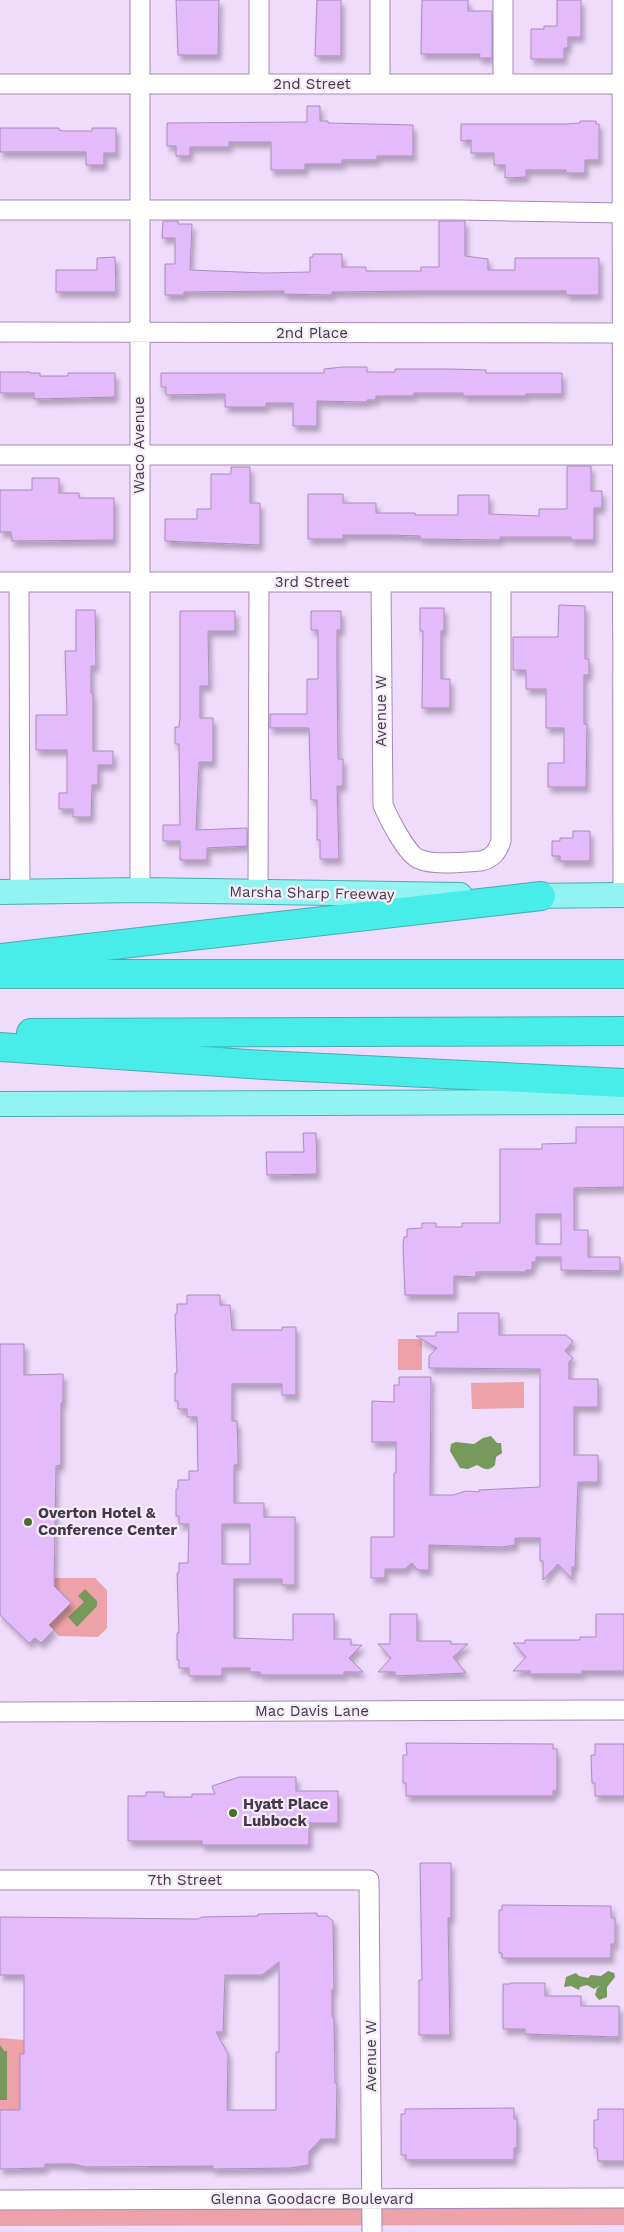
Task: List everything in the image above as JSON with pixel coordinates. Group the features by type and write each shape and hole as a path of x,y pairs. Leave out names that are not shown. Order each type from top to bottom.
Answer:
{"highway":[{"path":"0,958 541,896"},
{"path":"0,974 624,974"},
{"path":"0,1033 624,1031"},
{"path":"0,1047 264,1065 624,1083"}],"main road":[{"name":"Marsha Sharp Freeway","path":"10,891 140,890 541,896 624,895"},
{"path":"0,1104 624,1102"}],"street":[{"name":"Waco Avenue","path":"140,0 140,890"},
{"path":"259,0 259,84"},
{"path":"380,0 380,84"},
{"path":"502,0 503,84"},
{"path":"622,0 624,895"},
{"name":"2nd Street","path":"0,84 623,84"},
{"path":"0,210 460,210 622,213"},
{"name":"2nd Place","path":"0,332 623,333"},
{"path":"0,455 623,455"},
{"name":"3rd Street","path":"0,582 623,582"},
{"path":"10,891 19,582"},
{"path":"258,892 259,582"},
{"name":"Avenue W","path":"381,582 382,794 387,816 399,836 417,859 428,862 481,861 489,859 499,847 501,841 501,582"},
{"name":"Mac Davis Lane","path":"0,1712 624,1710"},
{"name":"7th Street","path":"0,1880 369,1880"},
{"name":"Avenue W","path":"369,1880 372,2232"},
{"name":"Glenna Goodacre Boulevard","path":"0,2200 624,2198"}],"shaded area":[{"path":"398,1339 422,1339 422,1370 398,1370"},
{"path":"524,1382 524,1408 472,1409 471,1383"},
{"path":"491,1436 497,1443 501,1443 502,1453 496,1457 495,1465 488,1469 477,1465 468,1469 460,1468 450,1451 451,1444 456,1442 474,1444 483,1438"},
{"path":"55,1578 95,1578 107,1590 107,1628 98,1637 59,1636 49,1625 71,1603 54,1586"},
{"path":"85,1589 97,1601 97,1606 77,1627 68,1617 84,1602 78,1596"},
{"path":"608,1971 614,1973 615,1977 607,1987 607,1997 599,2000 595,1995 597,1988 601,1985 594,1989 587,1985 580,1987 579,1990 571,1986 564,1987 566,1977 576,1973 579,1976 588,1978 591,1975 601,1976"},
{"path":"0,2038 24,2040 24,2054 20,2055 24,2111 0,2110"},
{"path":"0,2045 4,2051 7,2051 7,2100 0,2100"},
{"path":"624,2202 624,2225 0,2226 0,2204"}],"building":[{"path":"176,0 219,0 218,55 178,55"},
{"path":"317,0 341,0 341,56 315,56"},
{"path":"422,0 468,0 468,11 492,11 492,58 479,58 480,54 421,54"},
{"path":"557,0 581,0 581,37 568,37 568,48 564,48 564,59 531,59 531,29 557,26"},
{"path":"307,106 320,106 320,121 328,121 328,123 413,125 413,156 377,156 377,160 342,160 342,164 305,164 305,170 271,170 271,142 229,142 229,147 190,147 190,156 176,156 176,146 167,146 167,123 307,122"},
{"path":"580,121 596,121 596,124 599,124 599,160 585,160 585,173 566,173 566,170 526,170 526,177 505,178 505,165 494,165 494,153 471,153 471,140 461,141 461,124 566,124 580,123"},
{"path":"0,128 59,128 59,130 63,131 92,131 92,128 116,128 116,153 104,153 104,165 86,165 86,152 0,152"},
{"path":"163,221 178,221 178,224 192,224 190,270 264,273 310,272 310,257 313,257 313,254 342,254 342,267 366,267 366,271 421,271 421,267 439,267 439,221 465,221 465,256 488,259 488,270 515,270 515,258 599,258 599,295 566,295 566,291 332,292 332,295 284,294 284,291 184,292 184,295 165,295 165,264 175,264 175,238 162,238"},
{"path":"115,257 116,292 56,292 56,270 97,270 97,258"},
{"path":"367,367 367,372 395,372 395,369 451,369 486,370 486,373 562,373 562,394 463,396 463,393 414,393 414,396 376,396 376,400 367,400 367,402 317,401 317,426 293,426 293,403 266,403 266,407 225,407 225,394 166,395 166,387 161,387 161,373 324,373 324,369"},
{"path":"0,372 40,373 40,376 68,376 68,373 115,373 115,397 34,399 34,393 0,393"},
{"path":"567,466 591,466 591,491 602,491 602,508 594,508 594,540 571,540 571,537 500,537 500,540 420,539 420,536 391,535 343,535 343,539 308,539 308,494 343,494 343,503 376,503 376,513 415,513 415,515 458,515 458,495 489,495 489,514 539,516 539,509 567,509"},
{"path":"231,467 250,467 250,503 260,503 260,545 165,541 165,519 197,519 197,509 211,509 211,474 231,474"},
{"path":"32,478 59,478 59,493 79,493 79,498 114,498 114,540 12,541 11,532 0,532 0,490 32,490"},
{"path":"559,605 585,606 585,659 589,659 589,675 584,675 584,724 587,724 586,787 548,787 548,763 564,763 564,728 546,728 546,689 526,689 526,670 513,670 513,637 558,637"},
{"path":"420,608 444,608 444,631 441,631 441,679 450,679 450,708 422,708 423,631 420,631"},
{"path":"76,610 95,610 96,666 91,666 93,751 113,751 113,765 98,765 98,785 92,785 91,817 73,817 73,809 59,809 59,793 67,793 67,750 36,750 36,715 67,715 65,651 76,651"},
{"path":"180,611 235,611 235,631 208,631 209,686 200,686 200,718 213,718 213,762 199,762 196,830 247,828 247,846 207,848 207,860 180,860 180,841 163,841 163,825 180,825 179,744 175,744 175,727 179,727 180,718"},
{"path":"311,611 341,611 341,630 337,630 338,759 343,759 343,786 337,786 339,859 320,859 320,840 317,840 317,800 311,800 309,728 270,728 270,714 307,714 307,679 318,679 318,630 311,630"},
{"path":"573,831 590,831 590,861 560,861 560,856 552,856 552,841 560,841 560,838 573,838"},
{"path":"576,1127 624,1127 624,1187 574,1188 574,1230 588,1230 588,1257 620,1257 620,1271 561,1270 561,1257 536,1257 536,1262 532,1262 532,1270 526,1270 526,1272 476,1272 476,1277 454,1276 454,1295 405,1295 403,1244 404,1237 407,1237 407,1229 422,1228 422,1223 436,1223 436,1227 462,1227 462,1223 500,1223 500,1149 542,1149 542,1144 576,1143","holes":["536,1214 561,1214 561,1244 536,1244"]},
{"path":"303,1133 316,1133 317,1174 267,1175 266,1152 304,1152"},
{"path":"187,1295 220,1295 220,1305 230,1305 232,1330 282,1330 282,1327 296,1327 296,1395 282,1395 282,1384 232,1384 232,1421 237,1421 238,1452 238,1465 234,1465 234,1503 264,1503 264,1517 295,1517 295,1585 282,1585 282,1579 234,1579 234,1638 293,1640 293,1614 334,1614 334,1639 351,1639 351,1645 362,1645 349,1658 363,1672 344,1672 344,1675 260,1675 260,1672 250,1672 250,1668 222,1668 222,1676 189,1676 189,1668 179,1668 179,1660 177,1660 177,1633 179,1633 177,1573 179,1573 179,1563 188,1563 189,1524 179,1524 179,1516 176,1516 176,1489 178,1489 178,1480 189,1480 189,1471 198,1471 197,1417 187,1417 187,1409 178,1409 178,1401 175,1401 175,1373 177,1373 175,1314 177,1314 177,1304 187,1304","holes":["222,1524 250,1524 250,1564 222,1564"]},
{"path":"458,1313 499,1313 499,1335 566,1335 573,1341 565,1351 573,1358 569,1362 569,1379 598,1379 598,1407 574,1407 574,1455 598,1455 598,1482 578,1482 575,1567 572,1567 572,1579 558,1564 543,1580 543,1561 540,1561 540,1538 515,1538 515,1545 502,1547 429,1545 429,1570 418,1570 412,1563 405,1569 385,1569 385,1578 371,1578 371,1537 394,1537 394,1473 396,1473 396,1442 372,1442 372,1401 394,1402 394,1385 399,1385 399,1377 431,1377 430,1495 453,1495 466,1491 479,1492 479,1490 540,1487 540,1369 429,1368 429,1356 437,1348 416,1336 436,1336 436,1332 458,1332"},
{"name":"Overton Hotel & Conference Center","path":"0,1344 24,1344 24,1375 63,1374 61,1465 56,1466 54,1586 71,1603 49,1625 54,1630 41,1643 35,1638 29,1643 0,1615"},
{"path":"390,1614 417,1614 417,1641 451,1641 451,1644 468,1644 453,1657 466,1673 395,1676 395,1672 378,1672 391,1658 378,1644 390,1644"},
{"path":"596,1614 624,1614 624,1671 582,1671 582,1674 530,1674 530,1671 513,1671 526,1657 513,1643 525,1643 525,1640 580,1640 580,1637 596,1637"},
{"path":"406,1743 553,1744 553,1749 557,1749 557,1791 553,1791 553,1796 406,1796 406,1783 403,1783 403,1755 407,1755"},
{"path":"595,1744 624,1744 624,1796 595,1796 595,1783 592,1783 591,1755 595,1755"},
{"name":"Hyatt Place Lubbock","path":"239,1777 296,1777 296,1791 338,1791 338,1823 309,1823 309,1845 202,1845 202,1841 128,1841 128,1796 146,1796 146,1792 164,1792 164,1797 192,1797 192,1794 215,1794 212,1786"},
{"path":"420,1863 451,1863 451,1918 448,1918 450,2035 419,2035 419,1980 422,1980"},
{"path":"502,1905 611,1906 611,1918 615,1918 615,1944 611,1944 611,1958 502,1958 502,1953 499,1953 499,1910 502,1910"},
{"path":"317,1913 317,1916 327,1916 333,1921 334,1990 332,1990 332,2016 334,2019 335,2083 337,2083 336,2139 321,2139 309,2152 309,2165 291,2168 213,2169 213,2166 86,2167 73,2164 45,2164 45,2168 0,2169 0,2110 20,2110 20,2054 24,2054 24,1975 0,1975 0,1917 198,1919 202,1917 258,1916 258,1914","holes":["279,1962 279,2052 276,2052 276,2110 227,2110 228,2054 216,2032 223,2032 225,1975 262,1975"]},
{"path":"545,1983 545,1996 581,1996 581,2006 619,2006 619,2037 525,2034 525,2029 503,2029 503,1984"},
{"path":"514,2108 514,2119 517,2119 517,2148 514,2148 514,2160 406,2160 406,2155 401,2155 401,2114 405,2114 405,2109"},
{"path":"598,2109 624,2109 624,2161 598,2161 597,2148 594,2148 594,2120 598,2120"}],"place":[{"name":"Overton Hotel & Conference Center","path":"28,1522"},
{"name":"Hyatt Place Lubbock","path":"233,1813"}]}
